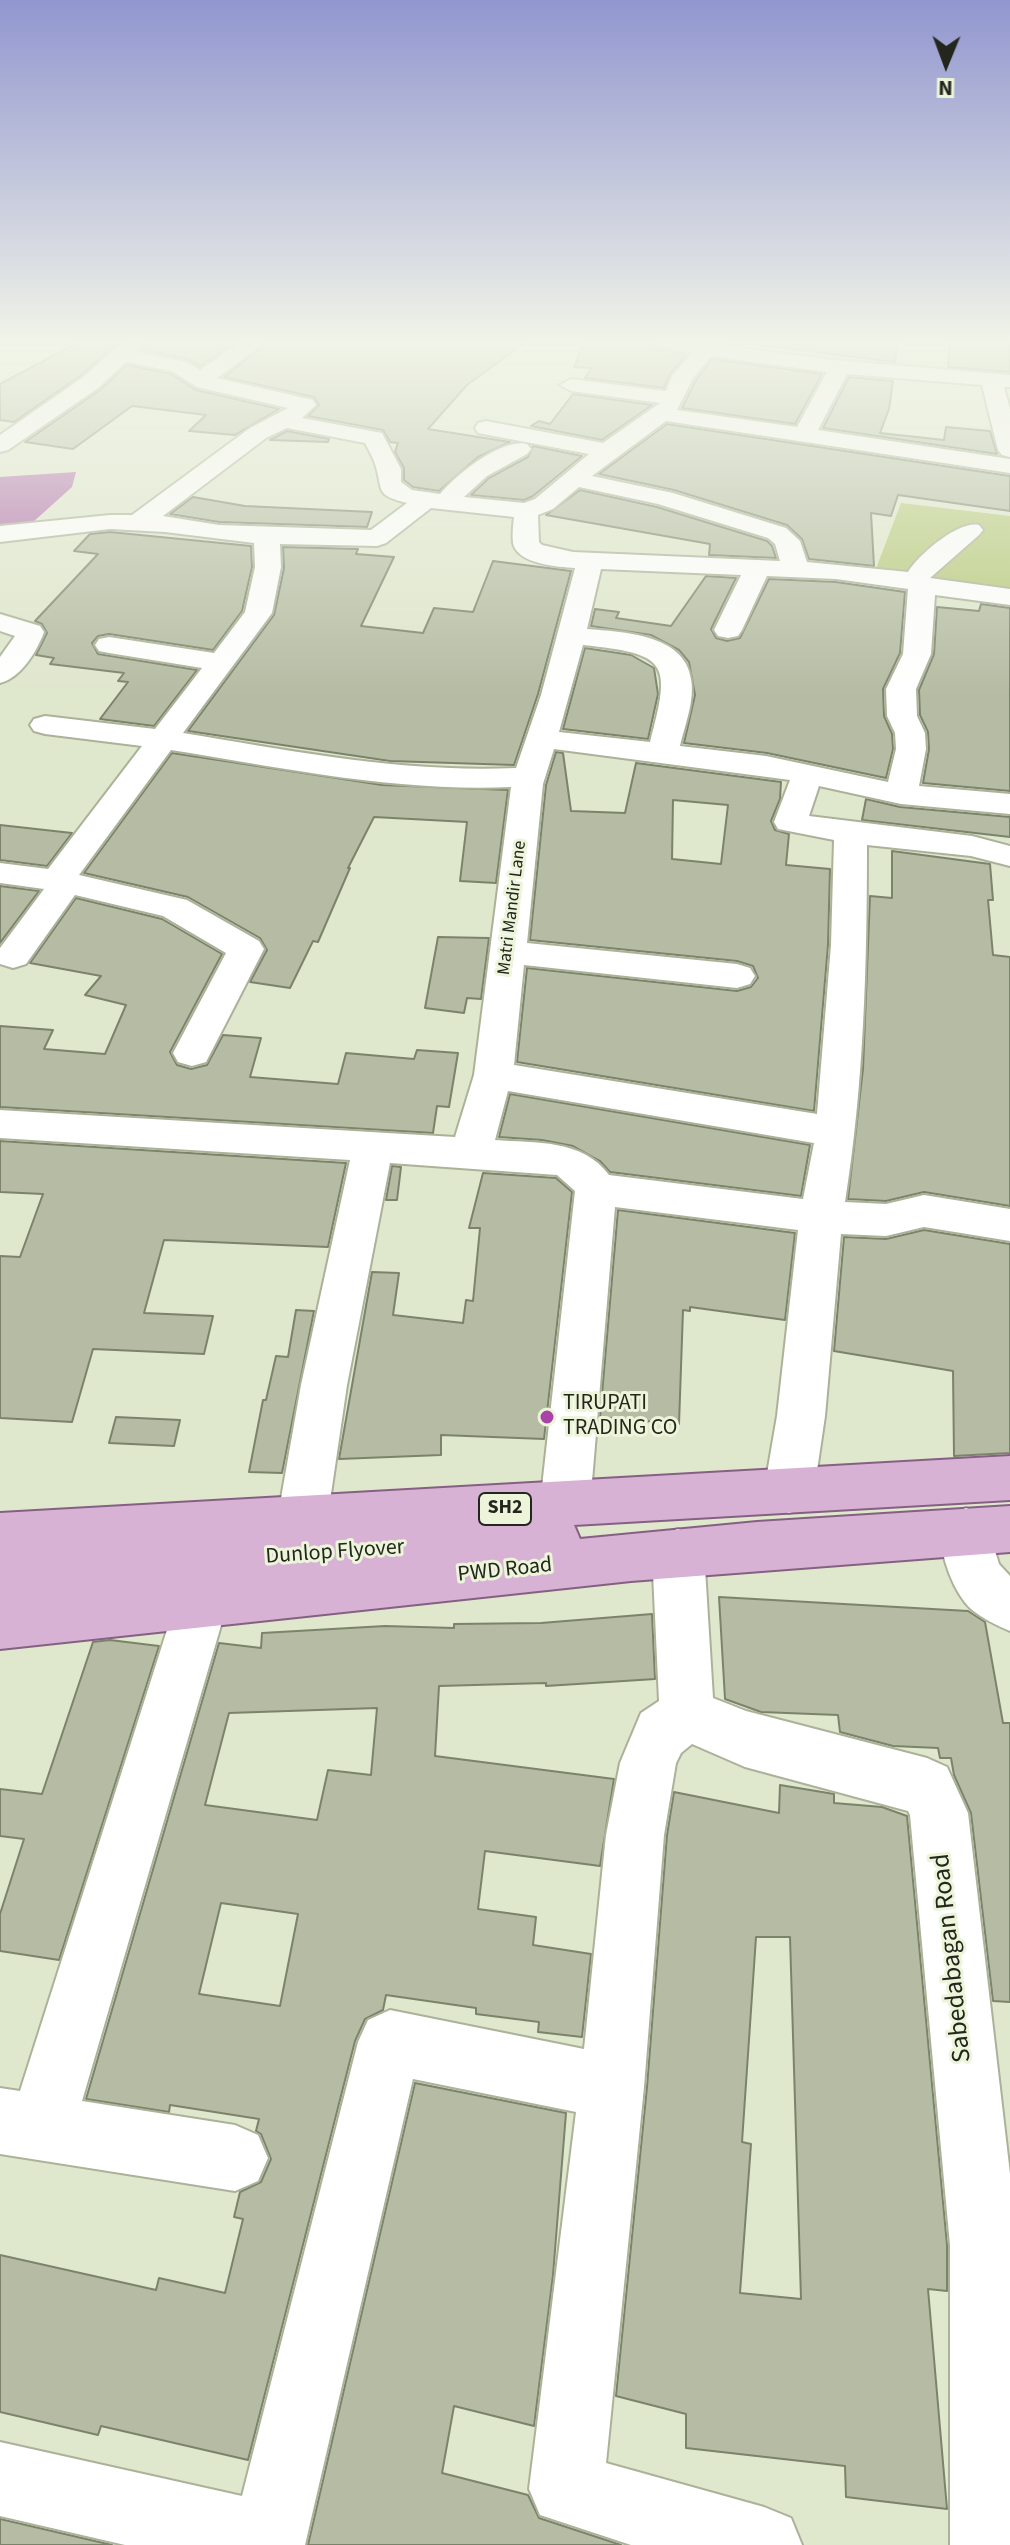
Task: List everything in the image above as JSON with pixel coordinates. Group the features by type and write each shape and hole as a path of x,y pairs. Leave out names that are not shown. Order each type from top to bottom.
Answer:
{"main road":[{"name":"SH2","path":"0,1536 1010,1478"},
{"name":"PWD Road","path":"0,1624 201,1605 674,1552 988,1530"},
{"name":"Dunlop Flyover","path":"0,1578 533,1537 674,1552"}],"street":[{"path":"138,523 222,460"},
{"path":"385,460 389,469 389,485 404,495 436,502 526,511 544,504 597,460"},
{"path":"0,534 110,522 267,536 377,538 496,460"},
{"path":"967,460 1010,466"},
{"path":"574,479 664,498 777,533 787,541 796,569"},
{"path":"526,511 526,545 547,557 836,571 1010,597"},
{"path":"901,794 911,749 910,733 902,716 901,689 917,654 918,584 923,568 970,530"},
{"path":"13,956 161,739 258,613 268,567 267,536"},
{"name":"Matri Mandir Lane","path":"471,1153 493,1075 526,803 526,777 542,739 590,561"},
{"path":"728,630 758,567"},
{"path":"0,622 30,632 25,646 0,674"},
{"path":"572,635 659,650 674,665 677,681 663,752"},
{"path":"109,645 219,662"},
{"path":"45,725 161,739 371,773 480,779 526,777"},
{"path":"542,739 766,765 901,794 1010,804"},
{"path":"808,774 790,822 851,833 972,846 1010,856"},
{"path":"789,1491 803,1400 821,1217 836,1132 849,945 851,833"},
{"path":"0,873 62,881 175,908 246,949 192,1053"},
{"path":"506,952 737,976"},
{"path":"493,1075 836,1132"},
{"path":"0,1124 471,1153 565,1161 585,1173 596,1189 565,1505"},
{"path":"302,1521 324,1385 373,1147"},
{"path":"596,1189 821,1217 886,1220 924,1211 1010,1225"},
{"path":"988,1530 975,1572 986,1592 1010,1606"},
{"path":"674,1552 687,1714 661,1733 648,1763 635,1835 612,2087 566,2489 764,2545"},
{"path":"201,1605 20,2125 235,2158"},
{"name":"Sabedabagan Road","path":"687,1714 745,1739 927,1787 939,1813 984,2245 988,2545"},
{"path":"0,2479 269,2540 390,2042 612,2087"}],"green space":[{"path":"901,503 1010,516 1010,593 875,571"}],"shaded area":[{"path":"76,472 72,487 32,523 0,524 0,477"}],"building":[{"path":"399,460 475,460 439,491 413,487 404,480 404,468"},
{"path":"523,460 577,460 524,500 471,495 489,478"},
{"path":"618,460 903,460 1010,476 1010,511 898,495 891,516 871,513 874,566 809,559 802,539 787,525 674,490 599,474"},
{"path":"580,490 657,507 767,541 776,558 709,555 710,544 546,515"},
{"path":"193,497 245,506 372,512 367,527 219,522 170,514"},
{"path":"110,532 251,546 252,567 242,611 213,650 109,634 98,636 92,643 98,654 197,670 154,726 100,719 128,682 118,681 124,673 50,664 54,658 36,655 47,633 42,624 35,621 98,554 74,551 90,534"},
{"path":"283,547 358,549 356,554 394,557 361,626 423,633 434,608 473,612 493,561 571,571 538,694 514,765 390,761 188,731 274,615 284,568"},
{"path":"706,576 736,578 711,629 716,638 727,641 740,638 769,579 836,582 905,592 900,653 883,689 884,716 892,734 893,749 886,778 767,753 684,743 695,695 689,662 679,650 651,635 591,626 595,609 619,612 616,618 671,626"},
{"path":"981,604 1010,608 1010,791 923,783 929,749 928,732 920,715 919,690 934,654 937,607 979,611"},
{"path":"585,648 631,655 654,668 658,694 648,739 563,729"},
{"path":"556,752 563,753 571,811 625,813 636,763 781,782 780,799 771,821 775,830 789,834 786,865 830,869 828,945 814,1111 517,1062 527,968 737,991 751,987 758,978 753,966 737,961 530,940 546,785","holes":["673,800 728,805 721,864 672,859"]},
{"path":"172,753 382,785 508,790 496,883 460,881 467,822 374,817 348,868 318,942 313,941 290,988 250,982 267,950 260,938 188,897 84,873"},
{"path":"866,799 900,807 1010,817 1010,837 862,820"},
{"path":"0,825 72,833 47,866 0,860"},
{"path":"892,851 990,864 993,900 988,900 993,955 1010,957 1010,1206 924,1192 886,1201 848,1199 863,1069 870,896 892,898"},
{"path":"0,886 39,891 0,943"},
{"path":"76,898 162,919 222,954 170,1052 177,1065 191,1069 207,1065 223,1035 261,1038 250,1077 338,1084 346,1053 414,1059 417,1050 458,1053 449,1107 437,1106 433,1133 0,1107 0,1026 53,1030 44,1049 105,1054 126,1005 85,995 101,976 30,963"},
{"path":"438,937 489,938 481,999 467,998 464,1013 425,1008"},
{"path":"510,1094 810,1145 801,1196 610,1172 600,1161 573,1146 499,1137"},
{"path":"0,1141 346,1163 328,1247 164,1240 144,1313 213,1316 204,1354 93,1349 72,1422 0,1418 0,1256 20,1257 43,1194 0,1192"},
{"path":"392,1166 401,1167 397,1200 386,1200"},
{"path":"483,1173 556,1178 572,1192 544,1439 441,1435 441,1455 339,1459 372,1272 399,1273 393,1315 463,1323 466,1300 473,1301 480,1228 469,1228"},
{"path":"618,1210 795,1233 785,1320 690,1307 690,1311 683,1310 679,1424 600,1417"},
{"path":"924,1230 1010,1244 1010,1453 954,1456 953,1371 834,1351 844,1237 886,1239"},
{"path":"296,1310 314,1311 282,1473 249,1472 263,1400 266,1400 276,1356 288,1357"},
{"path":"116,1417 180,1420 174,1446 109,1443"},
{"path":"719,1597 968,1611 985,1622 1003,1723 1010,1723 1010,2002 993,2001 971,1813 954,1775 951,1758 940,1758 938,1748 893,1746 840,1732 838,1715 761,1712 725,1699"},
{"path":"652,1614 655,1679 546,1686 546,1683 439,1686 435,1756 614,1779 600,1866 485,1851 478,1909 536,1917 533,1945 591,1954 582,2037 538,2032 539,2022 476,2014 476,2008 386,1995 383,2010 365,2019 355,2041 248,2460 101,2426 98,2435 0,2412 0,2255 156,2290 159,2278 225,2293 243,2219 234,2217 240,2192 261,2182 271,2159 261,2134 256,2131 259,2119 170,2105 169,2112 86,2099 219,1643 261,1648 262,1633 385,1626 454,1628 454,1624 541,1623","holes":["377,1708 371,1775 328,1770 317,1820 205,1805 229,1713","221,1903 298,1914 280,2006 199,1994"]},
{"path":"110,1640 159,1646 59,1960 0,1951 0,1914 24,1839 0,1836 0,1789 42,1794 93,1642"},
{"path":"780,1785 834,1794 834,1803 882,1807 907,1816 947,2245 947,2291 928,2289 947,2509 846,2497 845,2466 686,2448 686,2414 616,2396 647,2087 667,1835 674,1792 779,1813","holes":["756,1937 790,1937 801,2299 740,2293 751,2144 742,2142"]},
{"path":"415,2083 566,2113 553,2275 534,2426 454,2406 442,2473 528,2495 539,2518 621,2545 308,2545"},
{"path":"0,2519 112,2545 0,2545"}],"place":[{"name":"TIRUPATI TRADING CO","path":"547,1417"}]}
